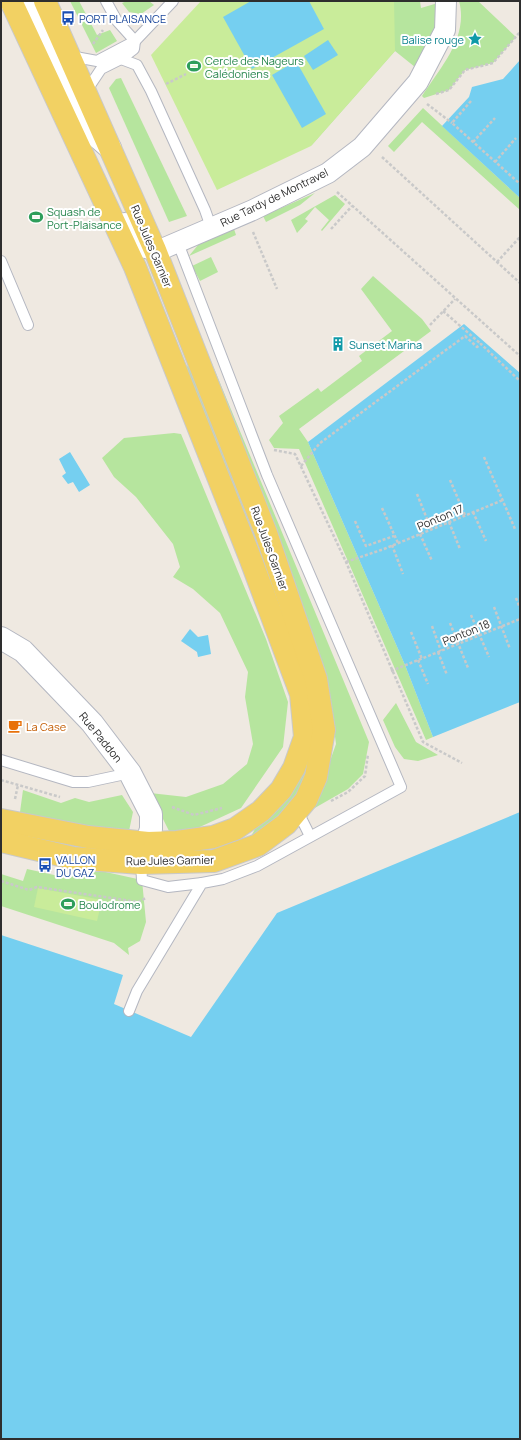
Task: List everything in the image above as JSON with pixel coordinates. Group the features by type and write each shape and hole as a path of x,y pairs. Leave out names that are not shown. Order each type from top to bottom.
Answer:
{"main road":[{"name":"Rue Jules Garnier","path":"1,820 88,837 144,852 214,861 258,846 286,824 298,810 306,800 316,777 324,730 316,679 266,533 155,250 45,1"},
{"name":"Rue Jules Garnier","path":"1,841 66,856 195,849 236,838 281,790 294,768 305,737 301,694 249,555 135,267 11,4"}],"street":[{"name":"Rue Tardy de Montravel","path":"155,250 178,242 253,210 328,173 362,147 418,82 445,30 446,1"},
{"path":"11,4 24,6 41,14 87,128 110,148"},
{"path":"76,140 95,156 136,246 155,250 146,266 175,344 171,358"},
{"name":"Rue Paddon","path":"1,638 23,651 92,723 130,773 152,814 144,852"}],"lane":[{"path":"85,93 102,69 121,59 134,49 135,41 117,21 106,1"},
{"path":"69,56 97,61 135,41 173,1"},
{"path":"121,59 137,65 151,91 212,227"},
{"path":"144,852 142,880 168,887 223,879 258,866 400,786 267,475 258,447 178,242"},
{"path":"1,261 28,325"},
{"path":"1,760 73,782 88,782 130,773"},
{"path":"298,810 310,836"},
{"path":"129,1010 137,991 202,883"}],"path":[{"path":"430,96 449,90 465,70 493,63 520,32"},
{"path":"165,85 186,74"},
{"path":"422,100 452,123 520,184"},
{"path":"452,123 471,101"},
{"path":"473,142 495,118"},
{"path":"495,162 516,138"},
{"path":"380,155 520,283"},
{"path":"332,188 520,356"},
{"path":"331,229 352,206"},
{"path":"252,230 277,289"},
{"path":"497,262 520,236"},
{"path":"430,325 455,299"},
{"path":"443,311 520,381"},
{"path":"301,466 320,443 465,336 477,347 481,344"},
{"path":"258,447 296,454 346,562 391,671 423,742 462,763"},
{"path":"484,457 515,528"},
{"path":"450,480 465,515"},
{"path":"417,494 431,529"},
{"name":"Ponton 17","path":"346,562 384,549 502,500"},
{"path":"382,508 398,543"},
{"path":"473,512 486,541"},
{"path":"355,521 366,546 394,536"},
{"path":"449,522 460,549"},
{"path":"420,534 432,561"},
{"path":"392,545 404,574"},
{"path":"516,598 520,608"},
{"path":"494,607 510,649"},
{"path":"471,615 489,657"},
{"name":"Ponton 18","path":"391,671 520,619"},
{"path":"450,623 468,668"},
{"path":"432,626 447,675"},
{"path":"411,632 422,659"},
{"path":"418,660 428,684"},
{"path":"14,800 18,786"},
{"path":"170,807 194,815 228,806"},
{"path":"1,881 29,890 37,887 138,902 168,887"}],"green space":[{"path":"70,1 79,1 97,35 110,30 117,41 96,53"},
{"path":"127,1 149,1 154,5 141,14 129,12 122,3"},
{"path":"201,1 394,1 395,51 311,146 217,190 151,55"},
{"path":"383,1 420,1 421,8 438,3 439,26 415,67 395,51 311,146"},
{"path":"459,1 478,1 516,37 493,63 465,70 449,90 424,98 422,96 451,52 456,39 460,27 461,14"},
{"path":"121,78 187,216 169,222 109,88 116,79"},
{"path":"423,108 520,198 520,210 422,122 394,152 388,146"},
{"path":"315,193 300,205 266,222 263,216"},
{"path":"335,195 345,204 322,231 321,230 329,220 315,207 305,219 308,221 297,233 291,220"},
{"path":"234,229 236,235 189,256 198,245"},
{"path":"211,257 218,272 200,281 192,266"},
{"path":"174,272 369,742 363,774 348,789 313,809 336,744 329,691 171,275"},
{"path":"373,276 422,319 431,331 299,429 308,442 405,665 433,737 426,740 299,449 274,448 269,440 283,423 279,416 318,388 321,392 362,361 359,356 392,331 361,289"},
{"path":"190,361 260,537 255,549 185,371"},
{"path":"174,433 181,434 266,639 288,702 283,747 241,808 189,832 170,833 150,793 186,797 223,784 247,764 253,744 245,697 248,672 220,613 193,589 173,577 180,567 173,544 136,497 114,477 102,458 124,438"},
{"path":"396,703 416,742 438,755 418,761 404,759 395,747 383,720"},
{"path":"311,729 309,774 296,799 274,824 250,838"},
{"path":"23,790 61,803 75,798 89,802 122,795 133,812 129,831 62,823 20,812"},
{"path":"27,869 63,877 101,871 142,880 146,922 140,941 128,948 129,955 114,943 1,906 1,874 23,881"},
{"name":"Boulodrome","path":"38,888 102,900 97,921 34,907"}],"water":[{"path":"251,1 309,1 324,29 252,69 223,17"},
{"path":"328,40 338,55 313,70 304,56"},
{"path":"520,60 520,198 442,126 469,97 472,87 503,79"},
{"path":"296,61 326,114 302,128 272,75"},
{"path":"464,324 520,373 520,702 433,737 405,665 308,442"},
{"path":"70,452 90,485 79,492 73,482 68,484 62,476 66,473 59,459"},
{"path":"190,629 198,637 208,635 211,654 198,657 197,652 181,641"},
{"path":"520,812 520,1439 1,1439 1,935 123,975 114,1004 191,1037 277,913"}],"place":[{"name":"PORT PLAISANCE","path":"68,18"},
{"name":"Balise rouge","path":"475,39"},
{"name":"Cercle des Nageurs Calédoniens","path":"194,66"},
{"name":"Squash de Port-Plaisance","path":"36,217"},
{"name":"Sunset Marina","path":"338,344"},
{"name":"La Case","path":"15,726"},
{"name":"VALLON DU GAZ","path":"45,865"},
{"name":"Boulodrome","path":"68,904"}]}
